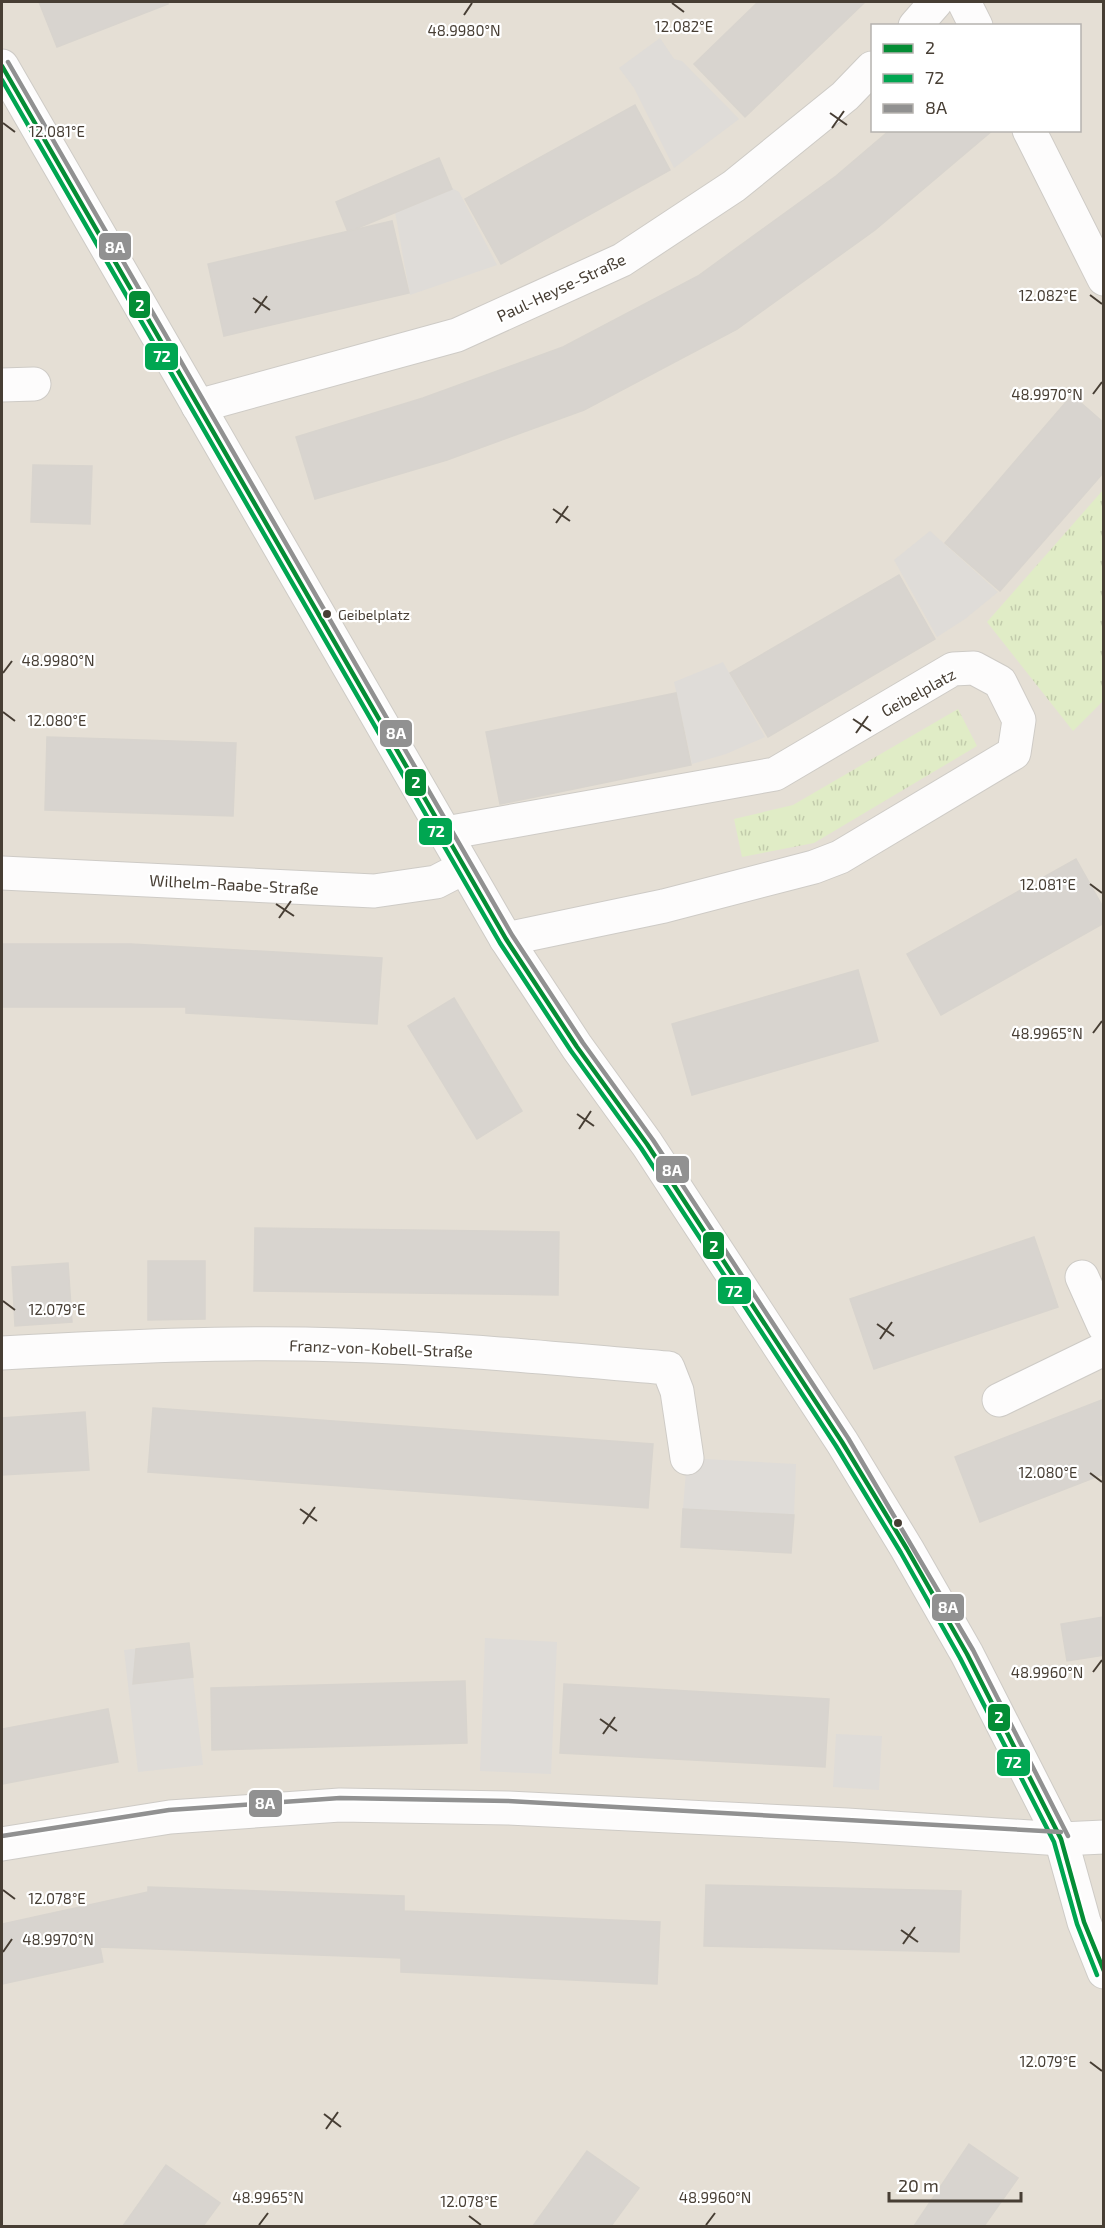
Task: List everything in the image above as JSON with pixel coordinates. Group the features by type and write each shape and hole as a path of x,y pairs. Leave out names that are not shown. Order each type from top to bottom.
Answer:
{"street":[{"path":"917,24 936,2"},
{"path":"964,2 975,24"},
{"path":"2,66 506,939 577,1047 647,1144 842,1442 967,1654 1061,1839 1084,1922 1104,1972"},
{"name":"Paul-Heyse-Straße","path":"198,406 458,335 622,260 734,186 845,96 871,70"},
{"path":"1030,132 1104,279"},
{"path":"2,385 34,384"},
{"name":"Geibelplatz","path":"446,833 775,774 953,669 974,668 1000,682 1019,720 1014,753 840,857 814,867 664,906 506,939"},
{"name":"Wilhelm-Raabe-Straße","path":"2,873 374,891 436,882 463,868"},
{"path":"1082,1277 1104,1326"},
{"name":"Franz-von-Kobell-Straße","path":"2,1353 242,1344 339,1345 448,1349 668,1368 677,1391 687,1458"},
{"path":"999,1400 1104,1349"},
{"path":"2,1844 170,1817 340,1805 566,1810 1061,1839 1104,1838"}],"shaded area":[{"path":"2,2 1103,2 1103,2226 2,2226"},
{"path":"660,38 674,59 682,61 739,119 674,168 634,88 619,68"},
{"path":"439,158 452,188 459,192 497,265 410,295 395,212 382,182"},
{"path":"930,531 998,592 965,619 937,637 894,560"},
{"path":"723,662 765,737 726,754 692,764 674,682"},
{"path":"687,1458 796,1464 794,1515 683,1509"},
{"path":"485,1638 557,1642 551,1774 480,1771"},
{"path":"189,1643 203,1765 138,1772 124,1650"},
{"path":"836,1734 882,1736 879,1790 833,1787"}],"green space":[{"path":"1103,490 1103,701 1073,731 987,622"},
{"path":"958,709 977,746 814,843 742,857 734,819 793,805"}],"building":[{"path":"39,2 168,2 168,4 57,47"},
{"path":"758,2 865,2 745,117 694,64"},
{"path":"635,105 670,170 501,264 465,199"},
{"path":"888,132 991,132 875,230 737,329 584,410 447,460 315,499 296,437 423,398 563,347 698,276 836,176"},
{"path":"439,158 452,189 348,232 336,202"},
{"path":"392,221 409,293 224,336 208,264"},
{"path":"1072,395 1104,423 1104,472 1000,591 945,543"},
{"path":"33,465 92,466 90,524 31,522"},
{"path":"899,575 935,639 768,737 730,673"},
{"path":"676,693 691,765 500,804 486,732"},
{"path":"47,737 236,743 233,816 45,810"},
{"path":"1076,859 1104,909 1104,923 941,1015 907,954"},
{"path":"2,944 131,944 382,958 377,1024 186,1013 186,1007 2,1007"},
{"path":"858,970 878,1041 692,1095 672,1024"},
{"path":"454,998 522,1111 477,1139 408,1026"},
{"path":"255,1228 559,1232 558,1295 254,1291"},
{"path":"1034,1237 1058,1307 874,1369 850,1299"},
{"path":"148,1261 205,1261 205,1319 148,1320"},
{"path":"68,1263 72,1322 15,1326 12,1267"},
{"path":"1104,1399 1104,1474 980,1522 955,1457"},
{"path":"153,1408 653,1444 648,1508 148,1472"},
{"path":"85,1412 89,1470 2,1475 2,1418"},
{"path":"683,1509 794,1515 791,1553 681,1547"},
{"path":"1104,1617 1104,1655 1067,1661 1061,1624"},
{"path":"189,1643 193,1677 133,1684 136,1649"},
{"path":"465,1681 467,1743 212,1750 211,1688"},
{"path":"564,1684 829,1699 825,1767 560,1753"},
{"path":"108,1709 118,1762 2,1784 2,1729"},
{"path":"706,1885 961,1891 959,1952 704,1946"},
{"path":"148,1887 404,1896 404,1911 660,1922 657,1984 401,1972 401,1958 100,1947 103,1962 2,1984 2,1924 148,1892"},
{"path":"969,2144 1018,2178 984,2226 914,2226"},
{"path":"587,2151 639,2188 611,2226 533,2226"},
{"path":"166,2165 220,2203 203,2226 123,2226"}],"transit line":[{"name":"8A","path":"8,62 512,935 583,1043 653,1140 848,1438 973,1650 1068,1836"},
{"name":"2","path":"2,66 506,939 577,1047 647,1144 842,1442 907,1549 967,1654 1061,1839 1084,1922 1104,1971"},
{"name":"72","path":"2,80 500,943 571,1051 641,1148 836,1446 901,1553 960,1658 1054,1842 1077,1924 1097,1975"},
{"name":"8A","path":"2,1836 169,1810 340,1798 508,1801 1061,1832"}],"place":[{"name":"Geibelplatz","path":"327,614"}]}
